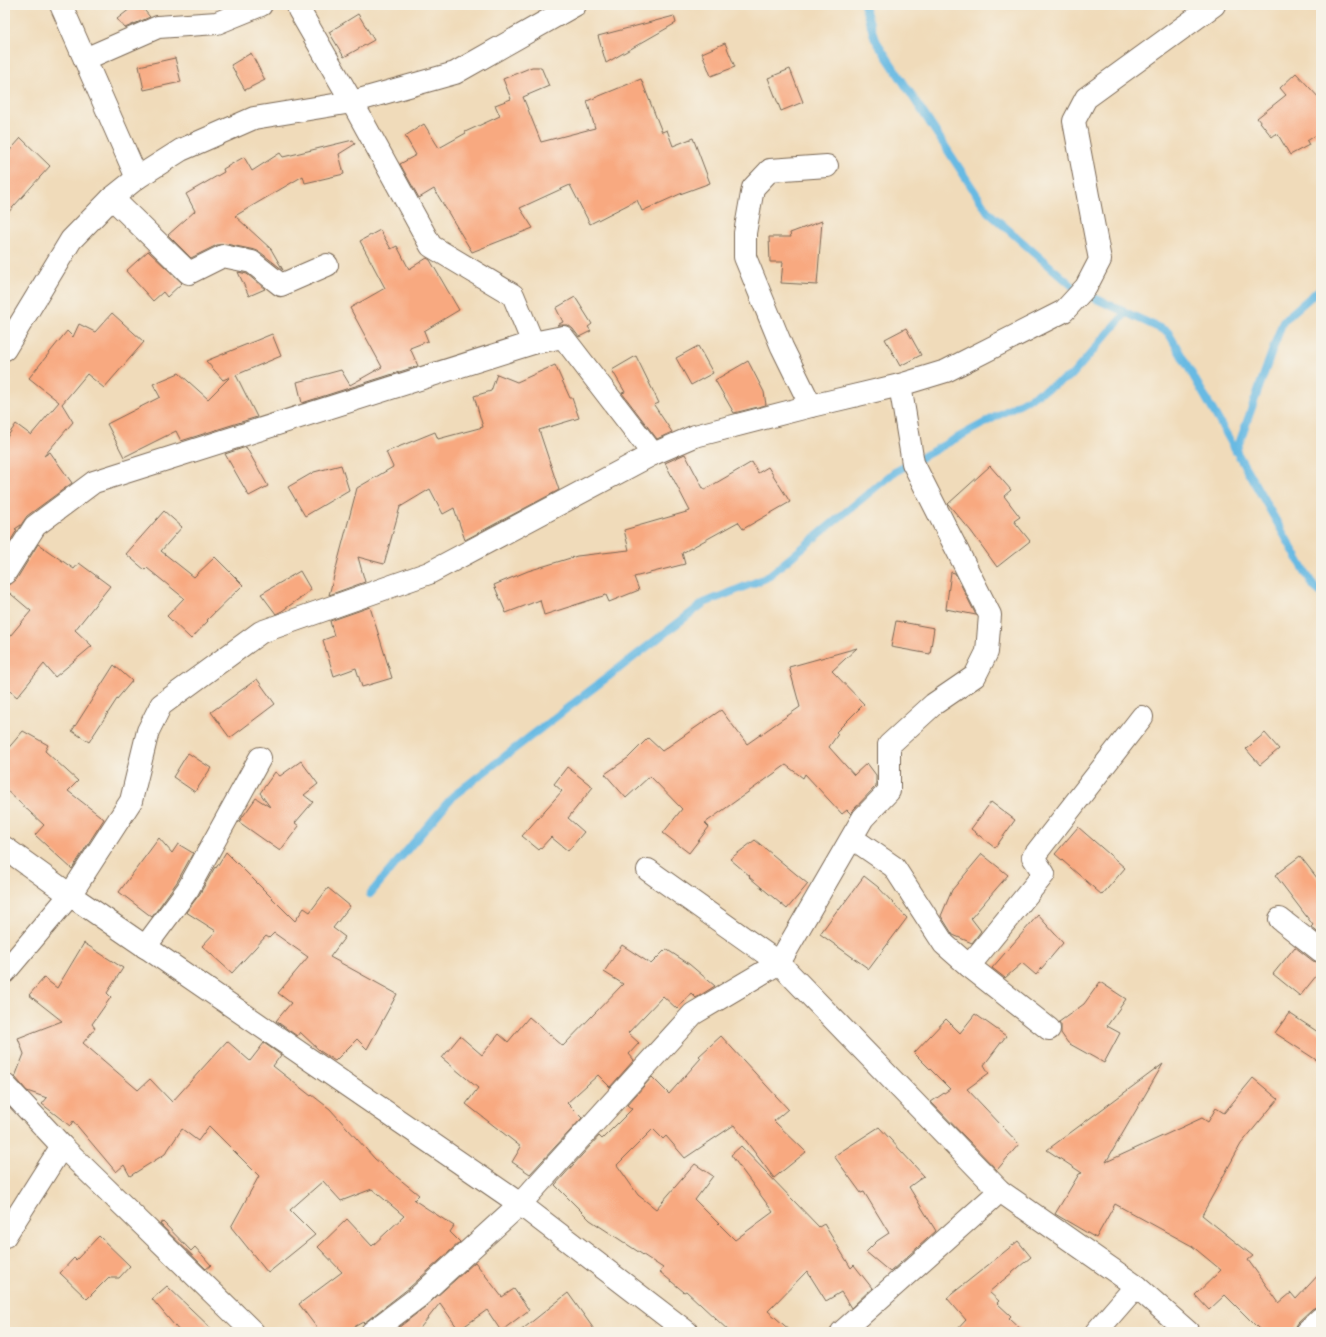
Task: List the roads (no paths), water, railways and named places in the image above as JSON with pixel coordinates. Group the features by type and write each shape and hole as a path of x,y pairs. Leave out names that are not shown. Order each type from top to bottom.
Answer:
{"street":[{"path":"61,5 137,178"},
{"path":"84,59 158,27 217,23 262,5"},
{"path":"298,5 299,10 352,102 431,246 513,295 533,343"},
{"path":"5,349 71,240 112,198 137,178 181,150 254,118 352,102 455,73 575,5"},
{"path":"5,972 70,895 131,801 148,731 161,705 261,632 429,573 653,454 696,436 811,406 900,385 946,371 1064,311 1086,287 1100,260 1074,121 1086,98 1214,5"},
{"path":"811,406 782,347 746,257 745,233 753,188 770,170 827,166"},
{"path":"112,198 189,273 223,256 252,262 281,285 327,265"},
{"path":"5,573 35,526 94,482 533,343 563,337 653,454"},
{"path":"372,1332 417,1298 520,1204 693,1014 779,963 863,818 889,791 889,745 934,704 975,676 987,652 990,615 913,463 900,385"},
{"path":"969,966 1044,874 1033,856 1142,717"},
{"path":"145,947 188,889 260,758"},
{"path":"852,838 894,868 944,944 969,966 1049,1029"},
{"path":"5,848 145,947 520,1204 687,1332"},
{"path":"648,870 779,963 1000,1191 1136,1286 1188,1332"},
{"path":"1280,919 1321,951"},
{"path":"5,1085 62,1146 253,1332"},
{"path":"5,1236 62,1146"},
{"path":"842,1332 1000,1191"},
{"path":"1096,1332 1136,1286"},
{"path":"1306,1332 1321,1318"}],"waterway":[{"path":"864,5 875,39 988,212 1077,290 1168,332 1314,587 1321,593"},
{"path":"1236,452 1283,321 1321,288"},
{"path":"370,894 453,796 704,603 766,578 893,473 1072,375 1125,314"}]}
